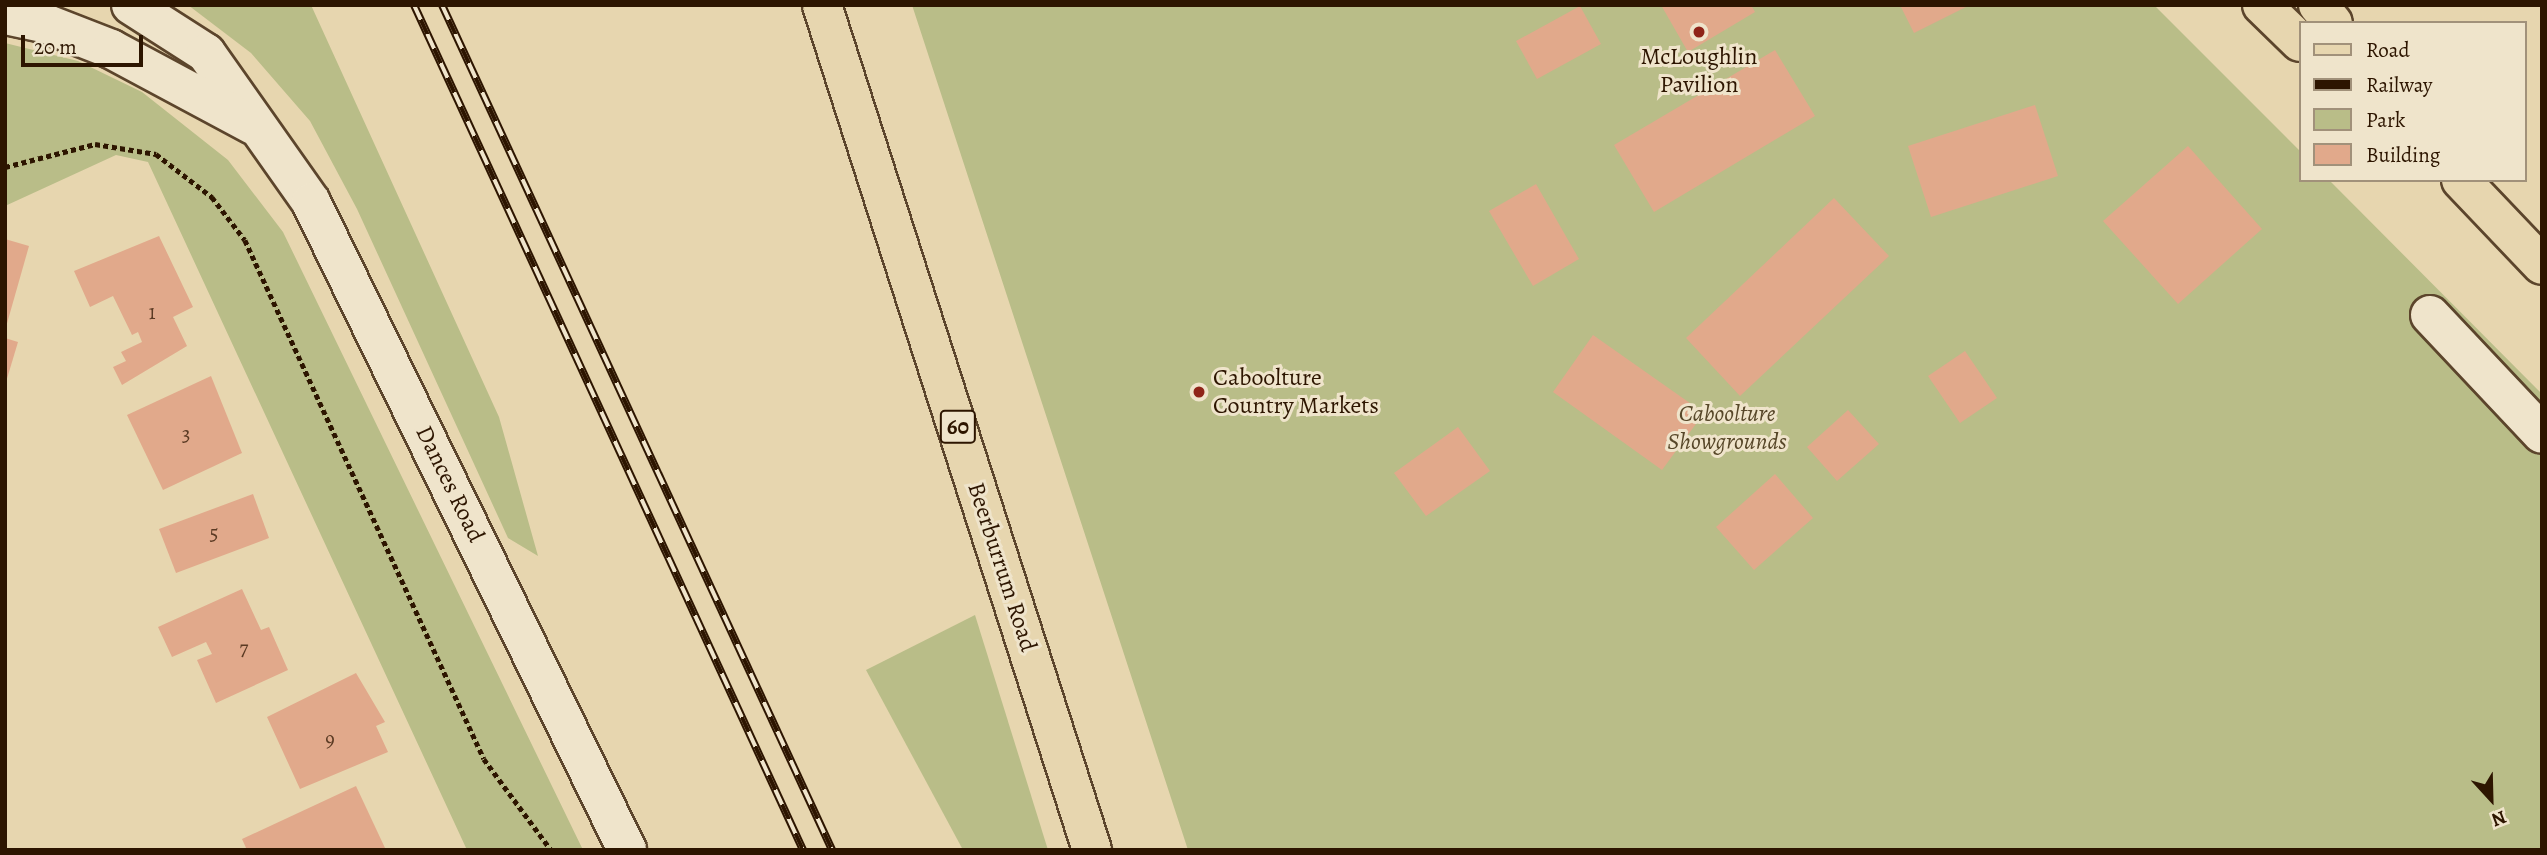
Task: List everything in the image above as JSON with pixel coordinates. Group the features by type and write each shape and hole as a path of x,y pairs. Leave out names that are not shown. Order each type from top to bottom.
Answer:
{"main road":[{"name":"Beerburrum Road","path":"822,5 1092,850"},
{"path":"2262,5 2298,40"},
{"path":"2318,5 2331,21"},
{"path":"2463,182 2542,265"}],"street":[{"name":"Dances Road","path":"131,5 206,52 329,236 627,850"},
{"name":"Dances Road","path":"5,15 47,24 111,49 257,128"},
{"path":"2430,315 2542,434"}],"path":[{"path":"5,167 94,144 156,154 212,197 245,240 484,759 551,850"}],"green space":[{"path":"188,5 311,5 499,417 538,556 508,538 357,209 310,121 251,53"},
{"name":"Caboolture Showgrounds","path":"912,5 2154,5 2298,149 2298,182 2331,182 2542,394 2542,850 1188,850"},
{"path":"5,43 78,61 142,92 228,160 283,232 583,850 467,850 148,162 116,155 5,206"},
{"path":"975,615 1048,850 963,850 866,670"}],"building":[{"name":"McLoughlin Pavilion","path":"1661,5 1751,5 1755,12 1688,52"},
{"path":"1900,5 1970,5 1914,33"},
{"path":"1580,6 1601,44 1537,79 1516,41"},
{"path":"1775,50 1815,116 1654,212 1614,145"},
{"path":"2035,105 2058,176 1931,217 1908,146"},
{"path":"2188,146 2262,229 2178,304 2103,221"},
{"path":"1536,184 1579,259 1533,286 1489,211"},
{"path":"1834,198 1889,256 1740,396 1686,338"},
{"path":"159,236 193,307 173,317 187,346 122,385 113,367 126,361 121,352 142,342 138,332 132,335 113,296 90,307 74,271"},
{"path":"5,239 29,246 6,327 5,327"},
{"path":"1593,335 1704,413 1662,470 1553,392"},
{"path":"5,338 18,342 6,382 5,382"},
{"path":"1965,351 1997,398 1960,423 1928,376"},
{"path":"211,376 242,453 163,490 127,415"},
{"path":"1848,410 1879,444 1837,481 1807,447"},
{"path":"1458,427 1490,471 1426,516 1394,473"},
{"path":"1775,474 1813,518 1754,570 1716,527"},
{"path":"253,494 269,538 176,573 159,529"},
{"path":"242,589 261,630 269,627 288,670 216,703 197,660 212,654 206,642 172,657 158,627"},
{"path":"356,673 385,722 376,726 388,752 300,789 267,717"},
{"path":"356,786 385,848 247,850 242,839"}],"railway":[{"path":"414,5 803,850"},
{"path":"442,5 832,850"}],"place":[{"name":"McLoughlin Pavilion","path":"1699,32"},
{"name":"Caboolture Country Markets","path":"1199,392"}]}
